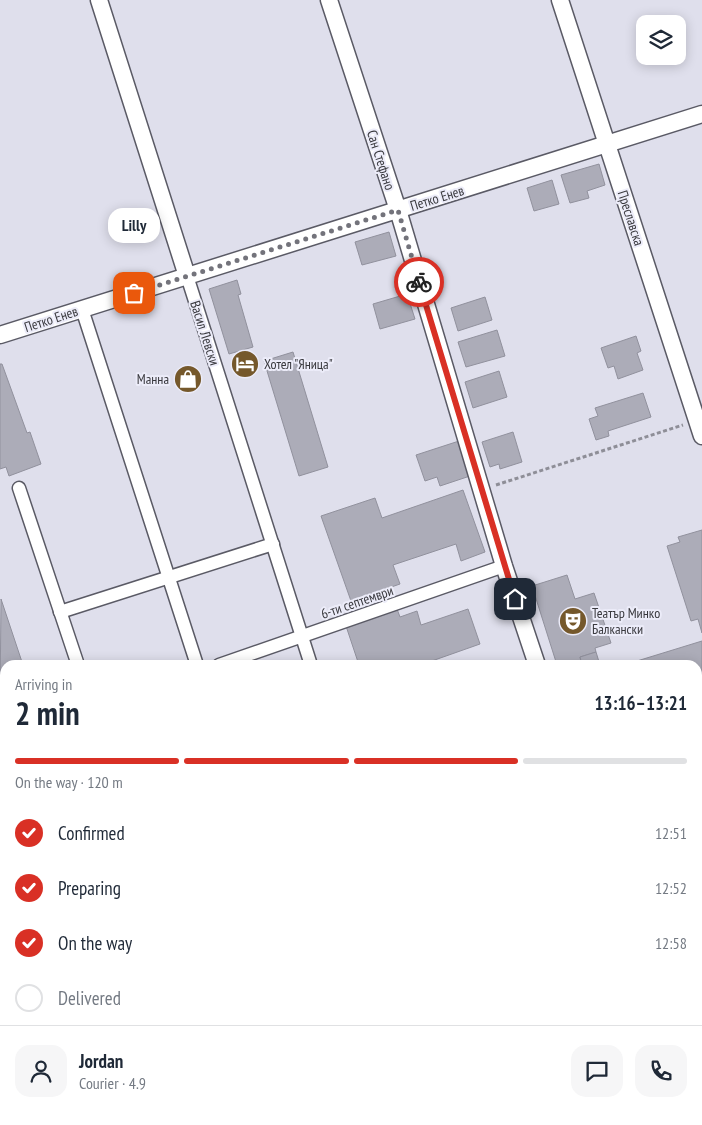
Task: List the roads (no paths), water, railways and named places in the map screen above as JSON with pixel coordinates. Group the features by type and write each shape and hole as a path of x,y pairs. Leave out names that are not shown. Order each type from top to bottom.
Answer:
{"street":[{"name":"Васил Левски","path":"99,0 309,660"},
{"name":"Сан Стефано","path":"329,0 398,210 504,566 535,660"},
{"name":"Преславска","path":"560,0 700,428"},
{"name":"Петко Енев","path":"0,335 702,114"},
{"path":"82,309 195,660"},
{"path":"19,488 76,660"},
{"path":"60,612 273,544"},
{"name":"6-ти септември","path":"233,660 504,566"}],"place":[{"name":"Lilly","path":"134,293"},
{"name":"Хотел \"Яница\"","path":"245,364"},
{"name":"Манна","path":"188,379"},
{"name":"Театър Минко Балкански","path":"573,621"}]}
